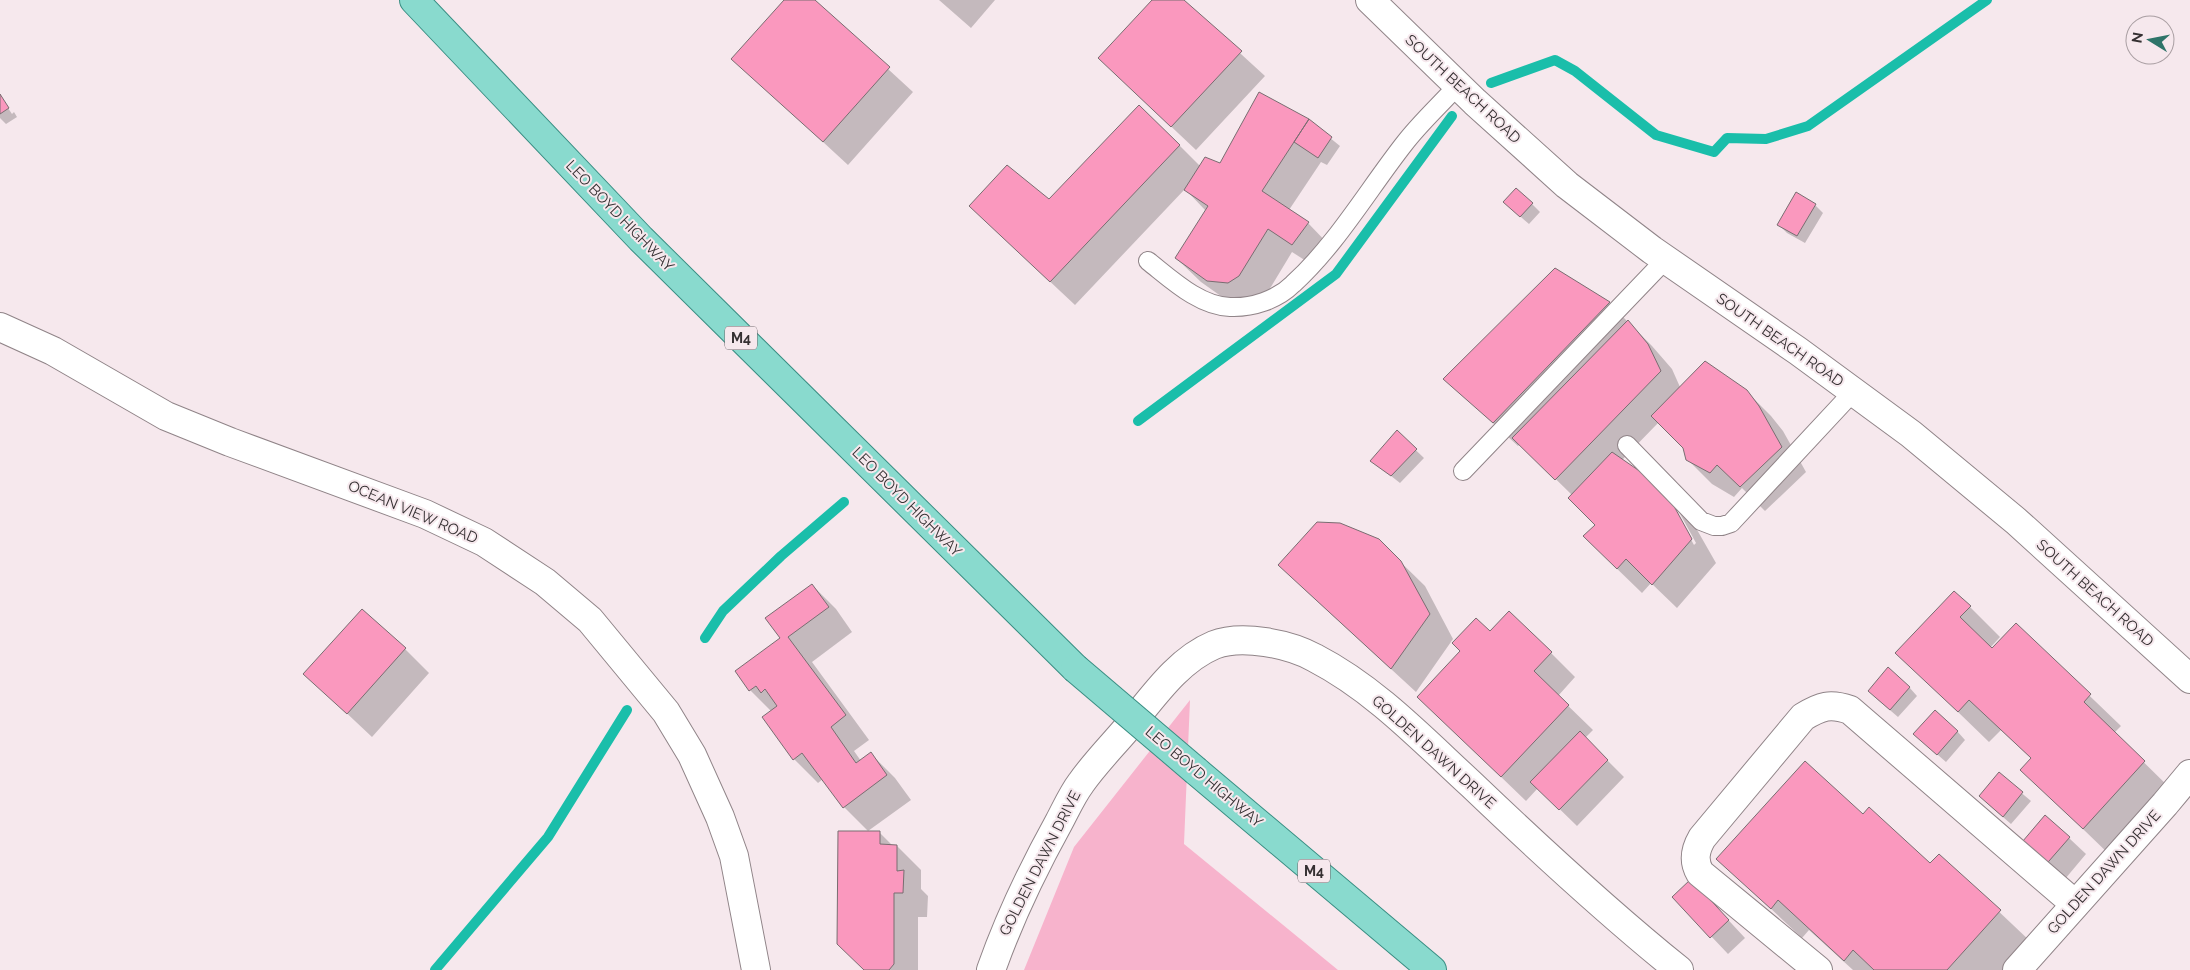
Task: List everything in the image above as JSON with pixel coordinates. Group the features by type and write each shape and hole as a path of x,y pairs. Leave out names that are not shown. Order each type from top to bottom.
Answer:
{"main road":[{"name":"LEO BOYD HIGHWAY","path":"414,0 641,239 1075,668 1432,970"}],"street":[{"name":"SOUTH BEACH ROAD","path":"1370,0 1458,85 1567,185 1665,260 1798,351 1911,434 2016,521 2190,679"},
{"name":"OCEAN VIEW ROAD","path":"0,327 53,351 166,416 230,442 425,514 484,542 545,582 590,620 666,712 692,755 720,817 734,856 756,970"},
{"name":"GOLDEN DAWN DRIVE","path":"991,970 1001,941 1046,846 1080,783 1162,686 1188,661 1215,645 1244,640 1277,644 1314,657 1360,686 1414,730 1556,864 1639,938 1679,970"},
{"path":"1818,970 1700,873 1695,862 1698,845 1702,838 1803,717 1820,707 1838,706 1850,710 2075,904"},
{"name":"GOLDEN DAWN DRIVE","path":"2016,970 2190,774"}],"lane":[{"path":"1148,262 1180,286 1206,301 1229,307 1252,305 1274,298 1293,285 1321,253 1405,142 1458,85"},
{"path":"1463,471 1665,260"},
{"path":"1627,445 1701,521 1714,526 1722,526 1731,523 1853,392"}],"shaded area":[{"path":"1190,700 1184,844 1338,970 1024,970 1074,847"}],"building":[{"path":"784,0 815,0 890,67 823,142 731,59"},
{"path":"1152,0 1184,0 1242,51 1171,127 1098,58"},
{"path":"1259,92 1309,119 1262,191 1309,222 1292,245 1268,229 1239,276 1228,283 1207,281 1175,258 1208,206 1184,190 1205,157 1220,163"},
{"path":"0,94 9,108 0,114"},
{"path":"1139,105 1180,145 1050,282 969,206 1007,165 1049,199"},
{"path":"1309,119 1332,137 1318,158 1294,142"},
{"path":"1516,188 1533,203 1520,217 1503,202"},
{"path":"1796,192 1816,204 1797,236 1777,225"},
{"path":"1555,268 1610,302 1493,423 1443,379"},
{"path":"1628,320 1648,344 1661,371 1555,480 1512,438"},
{"path":"1705,361 1747,390 1759,406 1782,447 1740,487 1717,465 1710,473 1686,460 1683,448 1651,416"},
{"path":"1397,430 1417,449 1391,476 1370,461"},
{"path":"1612,452 1664,488 1692,539 1652,585 1626,559 1617,569 1583,536 1595,525 1568,498"},
{"path":"1317,522 1340,523 1379,539 1401,561 1430,614 1391,669 1278,565"},
{"path":"812,584 829,607 788,637 846,715 831,727 856,763 871,752 887,775 843,808 802,753 793,760 762,717 777,706 765,689 761,693 756,686 749,691 735,671 780,638 765,618"},
{"path":"1954,591 1971,606 1960,617 1992,648 2016,623 2091,694 2084,702 2145,761 2083,829 2020,770 2031,758 1969,700 1958,712 1895,653"},
{"path":"362,609 406,648 347,714 303,674"},
{"path":"1509,611 1552,652 1534,671 1569,705 1501,777 1417,697 1460,651 1452,643 1476,618 1490,631"},
{"path":"1888,667 1910,687 1890,710 1868,691"},
{"path":"1935,710 1958,731 1937,755 1913,734"},
{"path":"1580,731 1608,760 1559,810 1530,782"},
{"path":"1805,761 1863,814 1869,807 1930,863 1939,854 2001,910 1947,970 1874,970 1853,950 1844,961 1778,900 1771,909 1716,859"},
{"path":"1999,772 2023,792 2003,817 1979,796"},
{"path":"2045,815 2070,837 2042,869 2017,848"},
{"path":"838,831 880,831 880,844 897,845 897,871 904,870 903,893 894,893 894,964 889,970 864,970 837,944"},
{"path":"1691,879 1729,920 1710,938 1672,897"}],"waterway":[{"path":"1491,83 1555,60 1575,71 1656,135 1714,152 1727,138 1766,139 1808,126 1987,0"},
{"path":"1138,421 1336,274 1452,116"},
{"path":"705,638 723,611 781,556 844,502"},
{"path":"435,970 548,837 627,710"}]}
